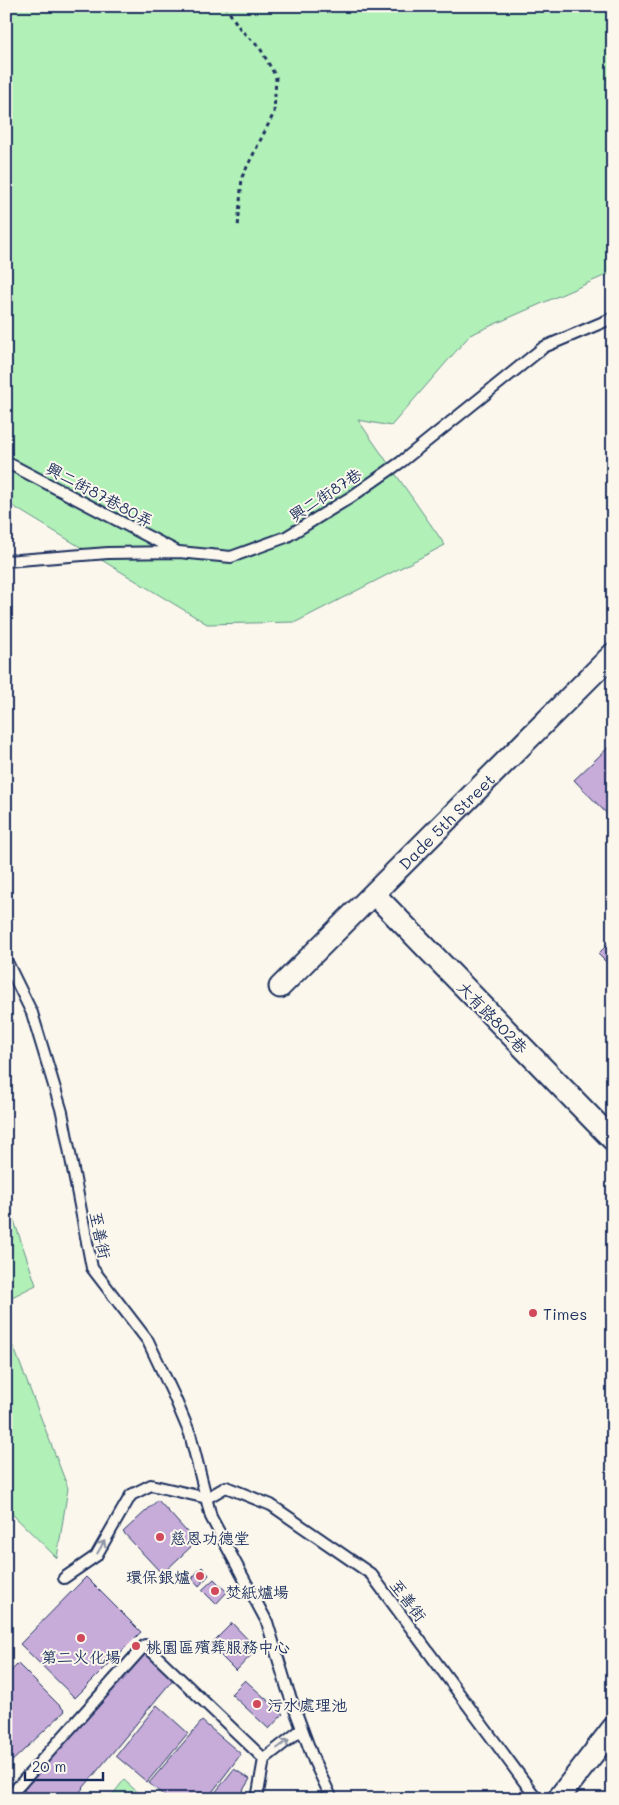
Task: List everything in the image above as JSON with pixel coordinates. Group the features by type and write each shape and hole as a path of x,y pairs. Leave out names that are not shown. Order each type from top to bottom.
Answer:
{"street":[{"name":"Dade 5th Street","path":"280,987 613,654"},
{"name":"大有路802巷","path":"374,894 613,1140"},
{"path":"558,1799 613,1728"}],"lane":[{"name":"興二街87巷","path":"6,561 108,552 180,552 231,557 286,537 351,497 401,462 544,347 613,318"},
{"name":"興二街87巷80弄","path":"6,462 180,552"},
{"name":"至善街","path":"6,960 32,1013 62,1112 92,1268 151,1349 190,1434 211,1517 267,1622 302,1729 314,1761 332,1799"},
{"path":"64,1578 96,1556 131,1495 152,1484 207,1498"},
{"name":"至善街","path":"207,1498 226,1487 271,1505 371,1574 538,1799"},
{"path":"7,1799 145,1645 264,1758"},
{"path":"257,1799 264,1758 302,1729"}],"path":[{"path":"225,6 241,30 260,48 276,77 274,113 242,177 238,228"}],"green space":[{"path":"6,6 613,6 613,272 470,335 391,426 358,420 445,545 296,622 207,624 6,502"},
{"path":"6,1197 36,1285 6,1300"},
{"path":"6,1338 14,1348 68,1488 57,1558 6,1508"},
{"path":"124,1780 145,1799 109,1799"}],"building":[{"path":"613,743 613,820 574,780"},
{"path":"613,939 613,969 598,954"},
{"name":"慈恩功德堂","path":"158,1500 196,1542 162,1574 123,1532"},
{"name":"環保銀爐","path":"202,1567 209,1575 199,1586 192,1578"},
{"name":"第二火化場","path":"86,1577 141,1632 75,1698 20,1644"},
{"name":"焚紙爐場","path":"214,1579 227,1592 216,1604 202,1590"},
{"path":"232,1623 257,1649 236,1671 210,1645"},
{"path":"144,1650 175,1677 74,1799 33,1799 23,1789"},
{"path":"18,1664 65,1711 6,1767 6,1676"},
{"name":"污水處理池","path":"245,1680 283,1714 269,1729 231,1694"},
{"path":"157,1705 188,1733 147,1782 116,1756"},
{"path":"202,1721 241,1754 207,1799 168,1799 149,1783"},
{"path":"234,1769 250,1779 243,1790 247,1799 210,1799"}],"place":[{"name":"Times","path":"533,1313"},
{"name":"慈恩功德堂","path":"160,1537"},
{"name":"環保銀爐","path":"200,1576"},
{"name":"焚紙爐場","path":"215,1591"},
{"name":"第二火化場","path":"81,1638"},
{"name":"桃園區殯葬服務中心","path":"136,1646"},
{"name":"污水處理池","path":"257,1704"}]}
